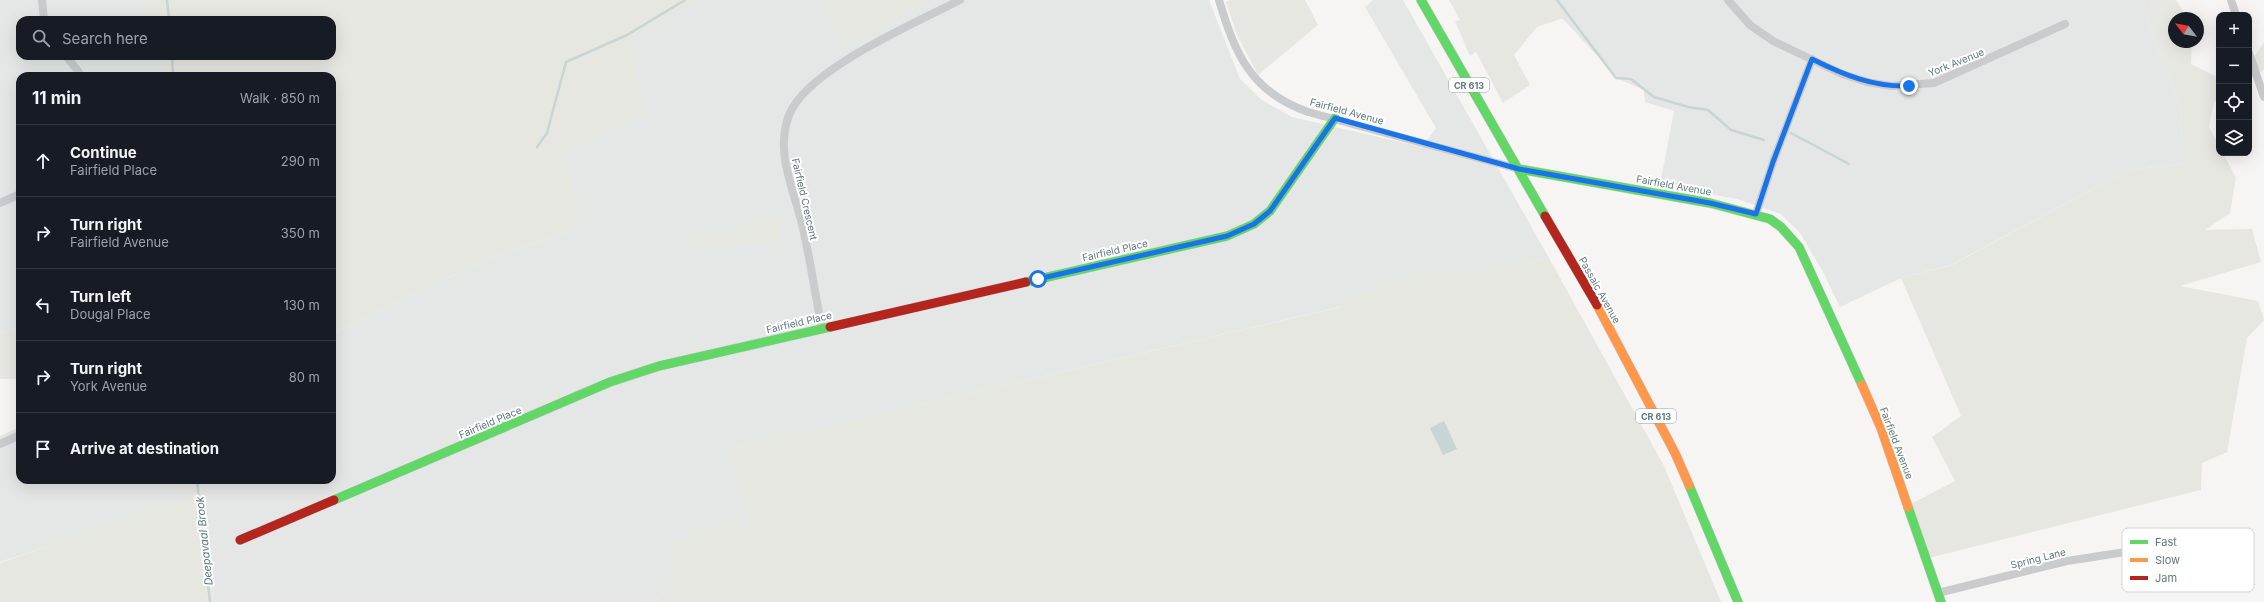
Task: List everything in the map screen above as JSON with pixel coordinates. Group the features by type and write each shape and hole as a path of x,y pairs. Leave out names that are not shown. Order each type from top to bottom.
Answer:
{"street":[{"path":"42,0 44,16"},
{"name":"Fairfield Crescent","path":"822,328 802,224 785,164 784,142 789,114 813,83 842,62 960,0"},
{"name":"Fairfield Avenue","path":"1219,0 1229,33 1240,58 1250,74 1275,97 1297,108 1519,169 1710,203 1756,214 1770,219 1794,240 1824,298 1881,428 1940,598"},
{"name":"Passaic Avenue","path":"1421,0 1598,307 1676,453 1738,602"},
{"name":"York Avenue","path":"1728,0 1750,25 1763,35 1842,74 1867,82 1891,86 1934,83 2007,52 2064,24"},
{"path":"2231,0 2235,12"},
{"path":"1756,214 1773,162 1812,59"},
{"path":"69,60 78,72"},
{"path":"2252,62 2264,97"},
{"name":"Fairfield Place","path":"240,540 610,382 658,366 1227,236 1254,224 1270,211 1335,118"},
{"path":"0,203 16,196"},
{"path":"0,444 16,437"},
{"name":"Spring Lane","path":"1940,598 2067,560 2122,552"}],"shaded area":[{"path":"0,0 1209,0 1240,79 1262,100 1292,117 1422,147 1436,128 1365,7 1373,0 1403,0 1549,258 728,450 755,545 674,578 658,598 645,602 213,602 212,586 76,537 0,562 0,436 16,429 16,484 336,484 336,332 489,258 575,231 336,79 336,72 16,72 16,327 0,333"},
{"path":"143,0 697,0 630,36 645,115 560,152 584,205 575,231 489,258 336,332 336,72 166,72 163,60 336,60 336,16 149,16"},
{"path":"820,0 932,0 845,47"},
{"path":"1230,0 1305,0 1318,25 1258,75 1237,35 1226,2"},
{"path":"1449,0 1557,0 1569,16 1537,27 1514,55 1530,85 1503,103 1476,52 1470,56 1455,21 1460,20"},
{"path":"1545,0 2144,0 2147,18 2181,111 2183,164 2128,170 1951,265 1901,278 1840,307 1823,272 1800,233 1781,214 1737,199 1660,185 1674,111 1645,102 1644,90 1619,79"},
{"path":"2144,0 2176,0 2183,12 2168,12 2168,48 2192,48 2191,64 2216,76 2216,101 2214,102 2209,127 2216,140 2216,156 2225,156 2236,178 2230,213 2205,230 2252,229 2261,262 2180,286 2258,301 2264,320 2247,338 2227,452 2202,463 2201,490 1925,559 1909,505 1955,481 1932,437 1961,416 1901,278 1952,265 2128,170 2183,164 2181,111 2147,18"},
{"path":"2264,42 2264,70 2252,78 2252,60"},
{"path":"777,211 783,224 779,242 705,248 685,236 709,234 729,235"},
{"path":"1549,258 1664,466 1721,602 646,602 658,598 674,578 670,542 748,521 727,450 1341,307 1343,299 1440,270 1471,276"},
{"path":"16,327 16,379 0,379 0,333"},
{"path":"1444,421 1457,449 1443,455 1430,428"},
{"path":"173,484 204,484 207,506 203,509 213,602 0,602 0,563 187,497"}],"waterway":[{"name":"Deepavaal Brook","path":"167,0 169,16"},
{"path":"537,147 547,133 566,62 627,35 685,0"},
{"path":"1557,0 1616,78 1631,79 1654,97 1688,107 1708,110 1731,130 1764,140"},
{"name":"Deepavaal Brook","path":"172,60 173,72"},
{"path":"1791,133 1849,164"},
{"name":"Deepavaal Brook","path":"197,484 210,602"}],"traffic: fast":[{"path":"1421,0 1545,216"},
{"path":"1026,282 1227,236 1254,224 1270,211 1335,118"},
{"path":"1519,169 1710,203 1770,219 1781,227 1799,247 1862,385"},
{"path":"334,500 610,382 659,366 830,327"},
{"path":"1689,485 1738,602"},
{"path":"1908,507 1941,602"}],"traffic: slow":[{"path":"1597,305 1675,453 1689,485"},
{"path":"1862,385 1881,428 1908,507"}],"traffic: jam":[{"path":"1545,216 1597,305"},
{"path":"830,327 1026,282"},
{"path":"240,540 334,500"}],"route":[{"path":"1038,279 1227,236 1254,224 1270,211 1335,118 1519,169 1710,203 1756,214 1773,162 1796,105 1812,59 1842,74 1867,82 1891,86 1909,86"}]}
